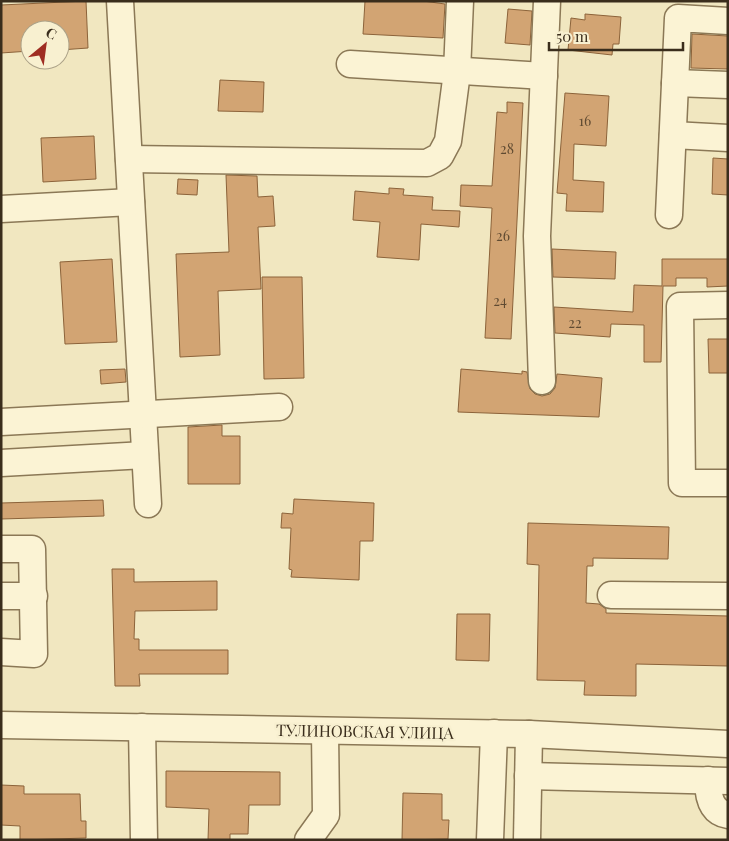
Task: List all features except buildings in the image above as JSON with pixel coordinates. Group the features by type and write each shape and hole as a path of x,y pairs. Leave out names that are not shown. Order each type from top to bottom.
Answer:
{"street":[{"path":"120,1 148,504"},
{"path":"128,159 428,163 440,156 448,141 457,72 460,1"},
{"path":"542,381 537,236 547,1"},
{"path":"669,216 678,10 728,21"},
{"path":"350,64 544,76"},
{"path":"675,83 728,85"},
{"path":"673,135 728,138"},
{"path":"1,209 131,202"},
{"path":"728,305 680,306 682,483 728,482"},
{"path":"1,422 279,407"},
{"path":"1,462 145,455"},
{"path":"1,550 32,549 34,654 1,652"},
{"path":"611,595 728,596"},
{"path":"1,596 34,596"},
{"name":"ТУЛИНОВСКАЯ УЛИЦА","path":"1,725 494,733 728,744"},
{"path":"142,727 144,840"},
{"path":"308,840 326,815 325,730"},
{"path":"490,840 494,733"},
{"path":"527,840 529,734"},
{"path":"528,776 718,781 709,797 717,810 728,814"}]}
